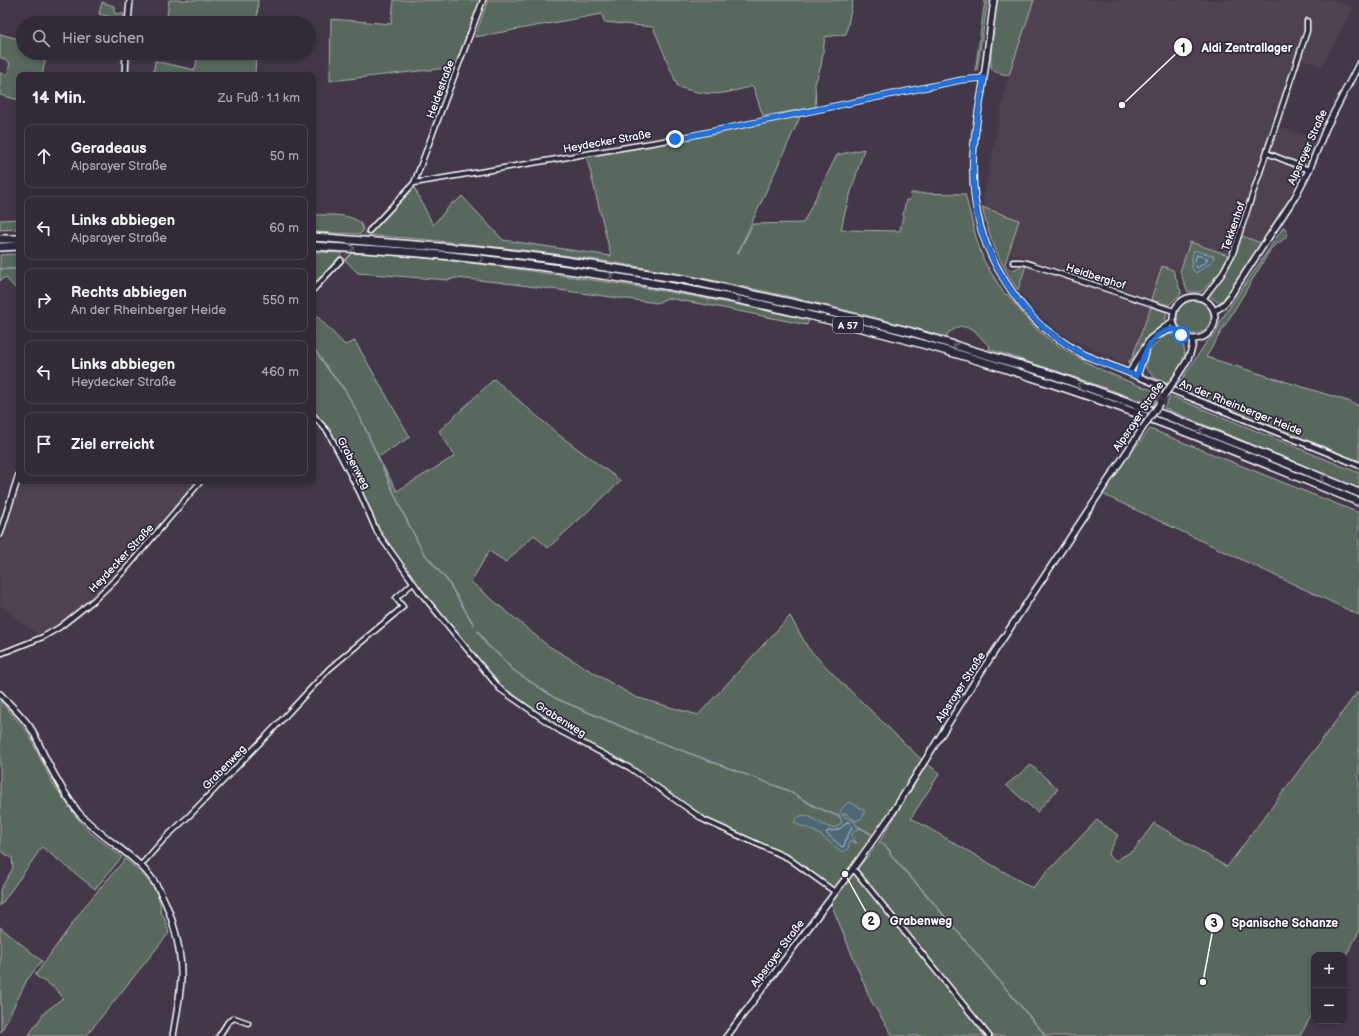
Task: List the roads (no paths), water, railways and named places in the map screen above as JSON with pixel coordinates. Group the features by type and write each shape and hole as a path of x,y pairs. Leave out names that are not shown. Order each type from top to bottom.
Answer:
{"highway":[{"name":"A 57","path":"316,237 478,250 554,259 687,280 823,310 911,332 1047,373 1167,416 1286,462 1359,493"},
{"path":"0,239 16,239"},
{"path":"0,247 16,246"},
{"name":"A 57","path":"316,246 457,256 556,268 685,289 803,314 943,350 1045,382 1207,440 1359,502"}],"street":[{"path":"129,16 130,0"},
{"name":"Heidestraße","path":"414,183 483,0"},
{"name":"An der Rheinberger Heide","path":"994,0 975,138 973,162 974,187 978,219 986,245 995,265 1019,301 1039,324 1082,354 1359,465"},
{"name":"Tekkenhof","path":"1203,299 1222,274 1233,253 1307,31 1307,21"},
{"path":"125,72 126,60"},
{"name":"Alpsrayer Straße","path":"1214,311 1224,305 1229,298 1295,197 1309,170 1326,128 1359,64"},
{"name":"Heydecker Straße","path":"414,183 675,139 961,80 984,78"},
{"path":"1267,153 1309,170"},
{"path":"369,230 414,183"},
{"path":"316,287 341,260"},
{"name":"Heidberghof","path":"1013,262 1026,263 1174,311"},
{"path":"1194,297 1203,299 1214,311 1214,322 1209,332 1203,336 1193,339 1185,337 1176,329 1173,321 1174,311 1179,302 1186,298 1194,297"},
{"path":"1129,373 1150,339 1173,321"},
{"path":"1137,376 1143,355 1149,344 1161,333 1176,329"},
{"name":"Alpsrayer Straße","path":"727,1036 852,870 904,795 974,684 1160,403 1188,358 1193,339"},
{"name":"Grabenweg","path":"316,418 328,432 360,493 377,532 413,583 500,689 560,731 630,768 704,820 788,858 835,892"},
{"path":"0,534 16,483"},
{"name":"Heydecker Straße","path":"0,654 43,637 60,627 94,600 124,571 198,484"},
{"name":"Grabenweg","path":"141,866 164,840 276,726 329,669 403,607 396,598 413,583"},
{"path":"0,694 33,731 58,781 78,811 100,834 141,866 156,883 164,898 178,946 181,978 173,1036"},
{"path":"852,870 856,872 989,1036"},
{"path":"219,1036 228,1022 234,1018 248,1023"}],"water":[{"path":"1194,250 1214,256 1212,262 1196,273 1192,268 1191,259"},
{"path":"850,802 864,810 864,814 862,818 856,821 846,813 842,815 855,822 860,828 854,831 852,835 853,839 857,843 850,840 848,849 844,851 838,850 814,831 794,822 799,817 805,816 824,825 836,827 842,822 839,816 842,809"}],"waterway":[{"path":"0,269 16,269"},
{"path":"316,351 345,390 361,419 402,511 423,552 447,580 474,625"},
{"path":"478,631 487,645 513,670 555,698 646,737 787,790 814,806 840,817"},
{"path":"859,827 871,834"},
{"path":"881,842 1046,1036"}],"tunnel":[{"path":"359,240 369,231"},
{"path":"341,260 352,248"}],"place":[{"name":"Aldi Zentrallager","path":"1122,105"},
{"name":"Grabenweg","path":"845,874"},
{"name":"Spanische Schanze","path":"1203,982"}]}
